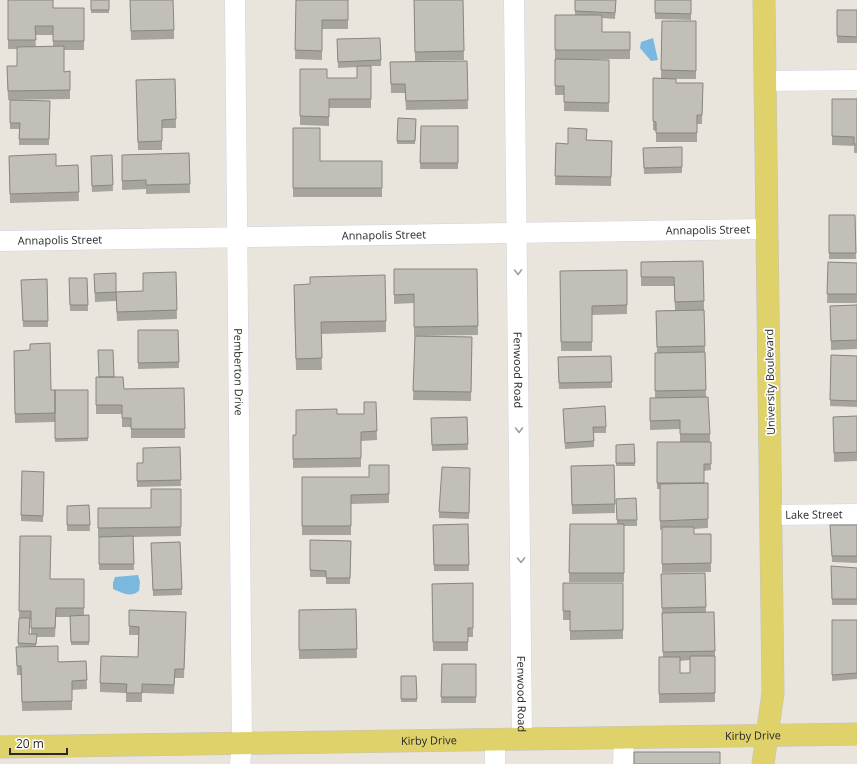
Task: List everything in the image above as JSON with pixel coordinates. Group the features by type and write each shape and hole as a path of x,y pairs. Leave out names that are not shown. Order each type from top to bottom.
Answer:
{"main road":[{"name":"University Boulevard","path":"763,764 773,693 772,516 764,0"},
{"name":"Kirby Drive","path":"0,747 241,754 495,740 857,734"}],"street":[{"name":"Pemberton Drive","path":"235,0 241,754"},
{"name":"Fenwood Road","path":"514,0 522,740"},
{"path":"765,81 857,80"},
{"name":"Annapolis Street","path":"0,241 767,229"},
{"name":"Lake Street","path":"772,516 857,514"},
{"path":"624,738 624,764"},
{"path":"495,740 495,764"}],"water":[{"path":"653,38 658,60 651,61 640,48 641,42"},
{"path":"138,575 140,582 139,591 136,593 126,594 113,589 115,577"}],"building":[{"path":"8,0 53,0 53,8 84,8 84,41 53,41 53,26 35,26 36,40 8,40"},
{"path":"91,0 109,0 109,10 91,10"},
{"path":"130,0 173,0 174,30 131,31"},
{"path":"296,0 348,0 348,20 322,20 322,51 295,50"},
{"path":"414,0 463,0 464,51 415,52"},
{"path":"575,0 616,0 615,13 575,11"},
{"path":"655,0 691,0 691,14 655,13"},
{"path":"837,10 857,10 857,37 837,36"},
{"path":"555,15 602,15 602,32 630,32 630,50 555,50"},
{"path":"662,21 696,21 696,71 661,70"},
{"path":"380,38 381,60 338,62 337,39"},
{"path":"64,46 64,72 70,71 70,90 8,91 7,66 17,66 17,47"},
{"path":"555,59 609,60 609,103 564,102 564,86 555,86"},
{"path":"467,61 468,100 406,101 405,84 391,84 390,62"},
{"path":"357,66 371,66 371,99 329,99 329,117 300,116 300,69 327,69 327,78 357,78"},
{"path":"653,78 676,79 676,83 703,83 702,115 697,115 697,133 656,133 656,122 653,121"},
{"path":"175,79 176,119 162,120 162,141 138,142 136,80"},
{"path":"832,99 857,99 857,144 854,144 854,137 832,136"},
{"path":"10,100 50,101 49,139 19,139 20,123 10,123"},
{"path":"398,118 416,119 415,141 397,141"},
{"path":"421,126 458,126 458,163 420,163"},
{"path":"293,128 320,128 320,161 382,161 382,188 293,188"},
{"path":"568,128 587,129 586,140 612,141 611,177 555,176 556,143 568,144"},
{"path":"682,147 682,167 644,168 643,148"},
{"path":"189,153 190,184 146,185 146,180 122,181 122,155"},
{"path":"56,154 56,166 78,165 79,192 10,194 9,156"},
{"path":"112,155 113,185 92,186 91,156"},
{"path":"829,215 855,215 856,253 829,253"},
{"path":"703,261 704,301 675,302 674,277 641,277 641,262"},
{"path":"828,262 857,263 857,294 827,294"},
{"path":"394,269 477,269 478,326 414,327 414,294 394,295"},
{"path":"627,270 627,305 592,306 592,342 561,342 560,271"},
{"path":"176,272 177,310 117,312 116,292 143,291 143,273"},
{"path":"116,273 116,292 95,293 94,274"},
{"path":"385,275 386,321 321,322 322,358 296,359 294,285 310,284 310,277"},
{"path":"69,278 87,278 88,305 70,305"},
{"path":"47,279 48,321 23,321 21,280"},
{"path":"857,305 857,340 831,341 830,306"},
{"path":"704,310 705,346 657,347 656,311"},
{"path":"138,330 178,330 179,362 138,363"},
{"path":"415,336 472,337 471,392 413,391"},
{"path":"50,343 51,390 55,390 55,413 15,414 14,351 30,350 30,344"},
{"path":"98,350 113,350 114,377 99,377"},
{"path":"705,352 706,390 655,391 655,353"},
{"path":"831,355 857,356 857,401 830,400"},
{"path":"611,356 612,382 559,383 558,357"},
{"path":"96,377 123,377 124,389 184,388 185,429 131,429 131,418 122,418 122,405 96,405"},
{"path":"55,390 88,390 88,438 55,439"},
{"path":"708,397 710,434 680,434 680,420 650,421 650,398"},
{"path":"364,402 376,402 377,431 361,432 361,458 293,459 293,435 296,435 296,410 337,409 337,414 364,414"},
{"path":"605,406 606,427 593,427 594,441 565,443 563,409"},
{"path":"857,416 857,452 834,453 833,417"},
{"path":"467,417 468,444 432,445 431,418"},
{"path":"657,442 711,442 711,464 704,464 704,483 657,483"},
{"path":"634,444 635,463 616,463 616,445"},
{"path":"180,447 181,480 137,481 137,463 143,463 143,448"},
{"path":"369,465 389,465 389,494 351,495 351,526 302,526 302,477 369,477"},
{"path":"614,465 615,504 572,505 571,466"},
{"path":"442,467 470,468 469,513 439,512"},
{"path":"22,471 44,472 43,516 21,515"},
{"path":"708,483 708,519 660,521 660,484"},
{"path":"151,489 181,489 181,527 98,528 98,508 151,508"},
{"path":"636,498 637,520 617,520 616,499"},
{"path":"89,505 90,525 67,525 67,506"},
{"path":"468,524 469,565 434,565 433,525"},
{"path":"570,524 624,524 624,573 569,573"},
{"path":"830,525 857,525 857,556 832,556"},
{"path":"662,527 694,527 694,534 711,534 711,563 662,564"},
{"path":"20,536 51,536 50,579 84,579 84,608 56,608 55,628 31,628 31,611 19,611"},
{"path":"133,536 134,564 99,564 99,537"},
{"path":"310,540 351,541 350,578 326,578 326,571 310,570"},
{"path":"180,542 182,589 153,590 151,543"},
{"path":"831,566 857,568 857,599 832,599"},
{"path":"705,573 706,607 662,608 661,574"},
{"path":"473,583 473,628 468,628 468,642 433,642 432,584"},
{"path":"563,583 623,583 623,630 570,631 570,611 563,611"},
{"path":"356,609 357,649 299,650 299,610"},
{"path":"129,610 186,612 184,669 175,669 174,685 142,684 142,693 126,693 127,684 100,683 101,656 138,657 139,627 129,626"},
{"path":"714,612 715,651 663,652 662,613"},
{"path":"89,615 89,642 71,642 70,616"},
{"path":"19,618 30,618 29,634 37,634 36,644 18,643"},
{"path":"832,620 857,620 857,673 832,675"},
{"path":"58,646 58,662 86,661 87,680 72,681 72,701 22,702 21,666 17,666 16,647"},
{"path":"690,656 715,656 715,693 659,694 659,657 680,657 680,673 690,673"},
{"path":"442,664 476,664 476,697 441,697"},
{"path":"401,676 416,676 417,699 401,699"},
{"path":"634,752 720,752 720,764 634,764"}]}
